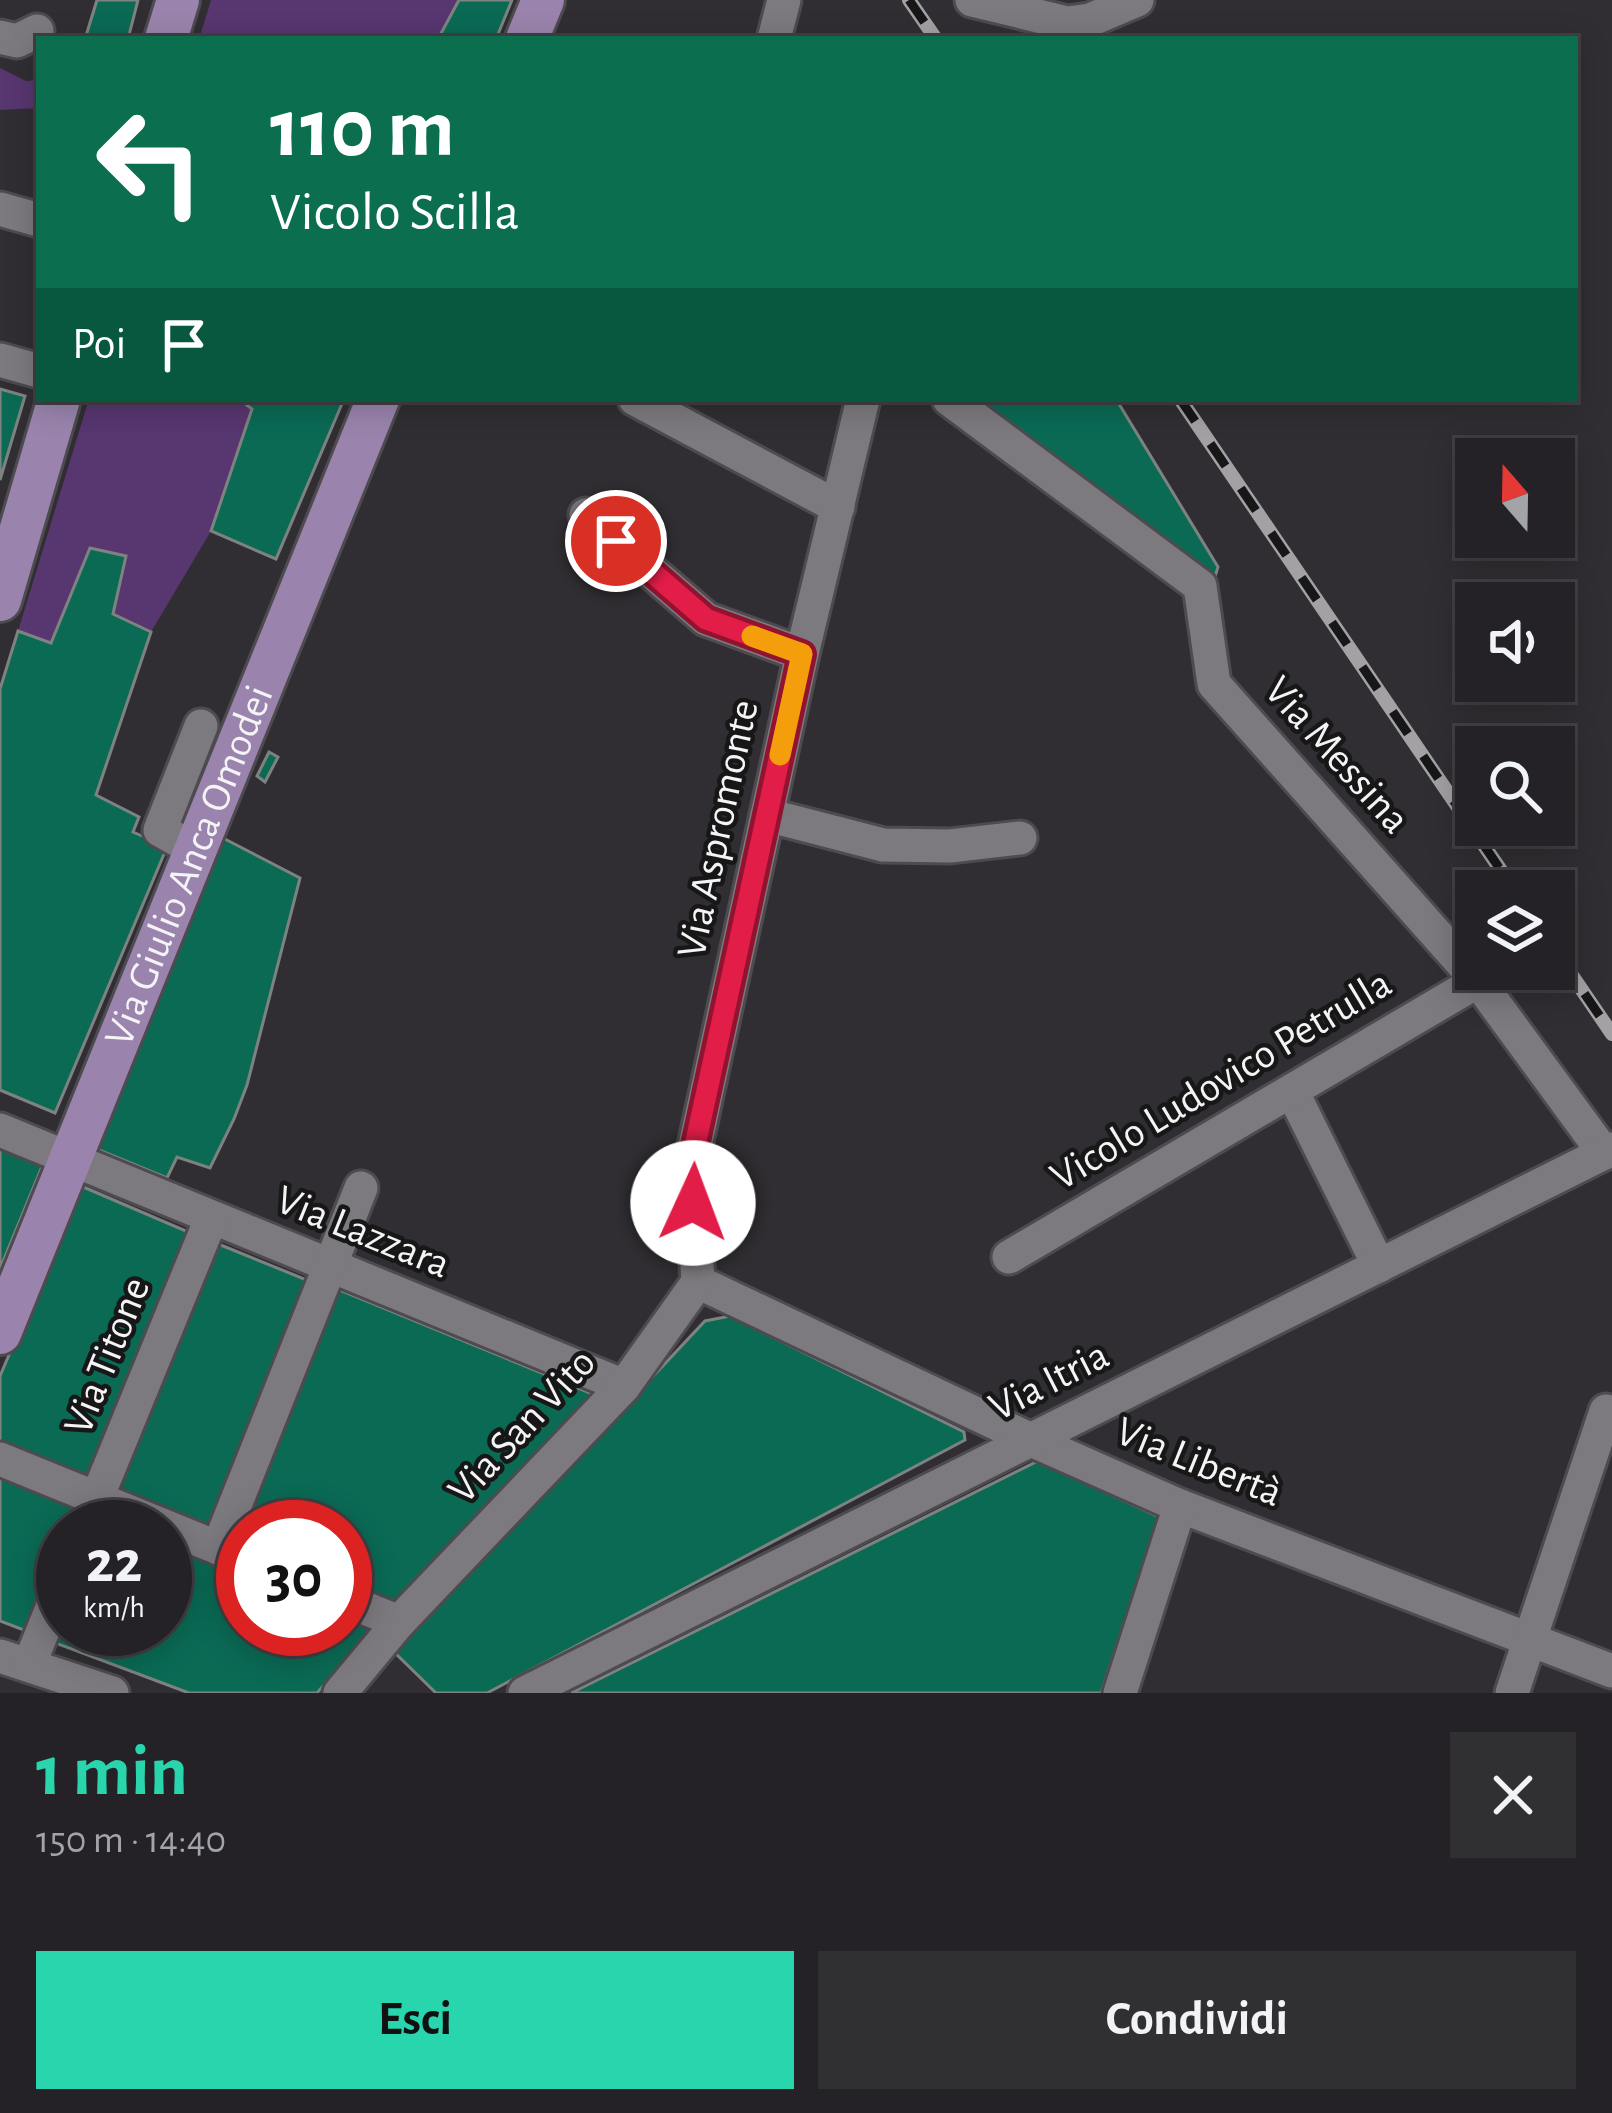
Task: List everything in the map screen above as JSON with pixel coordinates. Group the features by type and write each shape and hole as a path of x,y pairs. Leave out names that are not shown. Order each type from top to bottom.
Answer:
{"main road":[{"path":"167,36 178,0"},
{"path":"528,36 543,0"},
{"path":"0,600 58,402"},
{"name":"Via Giulio Anca Omodei","path":"0,1333 377,402"}],"street":[{"path":"775,36 784,0"},
{"path":"972,0 1067,22 1090,20 1137,0"},
{"path":"0,37 16,41 37,31"},
{"path":"0,209 36,219"},
{"path":"0,360 36,370"},
{"path":"641,402 838,506"},
{"name":"Via Aspromonte","path":"698,1282 691,1164 861,402"},
{"name":"Via Messina","path":"953,402 1200,586 1214,684 1455,955"},
{"path":"586,515 706,619 802,654"},
{"path":"194,849 160,830 201,726"},
{"path":"767,815 883,845 950,846 1020,838"},
{"name":"Vicolo Ludovico Petrulla","path":"1010,1257 1463,990"},
{"name":"Via Messina","path":"1485,990 1608,1151"},
{"path":"1292,1091 1379,1266"},
{"name":"Via Lazzara","path":"0,1130 624,1387"},
{"name":"Via Itria","path":"525,1693 1608,1151"},
{"path":"249,1500 361,1188"},
{"name":"Via Titone","path":"96,1500 211,1219"},
{"name":"Via San Vito","path":"340,1693 399,1622 624,1387 698,1282"},
{"name":"Via Libertà","path":"698,1282 1180,1506 1612,1673"},
{"path":"1512,1693 1606,1411"},
{"path":"0,1459 69,1500"},
{"path":"1120,1693 1180,1506"},
{"path":"372,1611 399,1622"},
{"path":"23,1652 112,1693"},
{"path":"1606,1693 1612,1673"}],"shaded area":[{"path":"211,0 459,0 440,36 200,36"},
{"path":"0,68 26,81 36,80 36,108 0,110"},
{"path":"88,402 243,402 252,409 211,531 151,632 113,614 125,556 91,548 51,643 18,631"}],"building":[{"path":"97,0 138,0 129,36 86,36"},
{"path":"459,0 512,0 497,36 440,36"},
{"path":"0,389 25,396 0,480"},
{"path":"243,402 343,402 276,559 211,531 252,409"},
{"path":"982,402 1118,402 1218,567 1214,580"},
{"path":"90,548 126,556 113,614 151,632 96,795 139,817 133,832 167,847 55,1113 0,1090 0,689 18,631 51,643"},
{"path":"269,752 278,757 265,782 257,776"},
{"path":"221,837 300,878 234,1119 210,1168 177,1157 167,1178 89,1146"},
{"path":"0,1147 43,1164 0,1269"},
{"path":"81,1186 193,1234 87,1483 0,1446 0,1376"},
{"path":"211,1241 314,1283 225,1500 216,1500 212,1533 192,1525 192,1500 131,1500 109,1491"},
{"path":"335,1288 600,1397 397,1609 372,1599 372,1500 251,1500"},
{"path":"730,1316 964,1432 965,1440 487,1693 436,1693 394,1652 705,1321"},
{"path":"1038,1461 1159,1517 1101,1693 571,1693"},
{"path":"0,1475 63,1500 36,1500 36,1614 29,1632 0,1621"},
{"path":"192,1551 216,1561 216,1656 349,1656 317,1693 189,1693 90,1656 192,1656"}],"railway":[{"path":"909,0 934,36"},
{"path":"1182,402 1501,870"},
{"path":"1575,980 1612,1034"}],"slow traffic":[{"path":"752,636 802,654 780,755"}],"route":[{"path":"616,541 706,619 802,654 691,1164 693,1203"}]}
